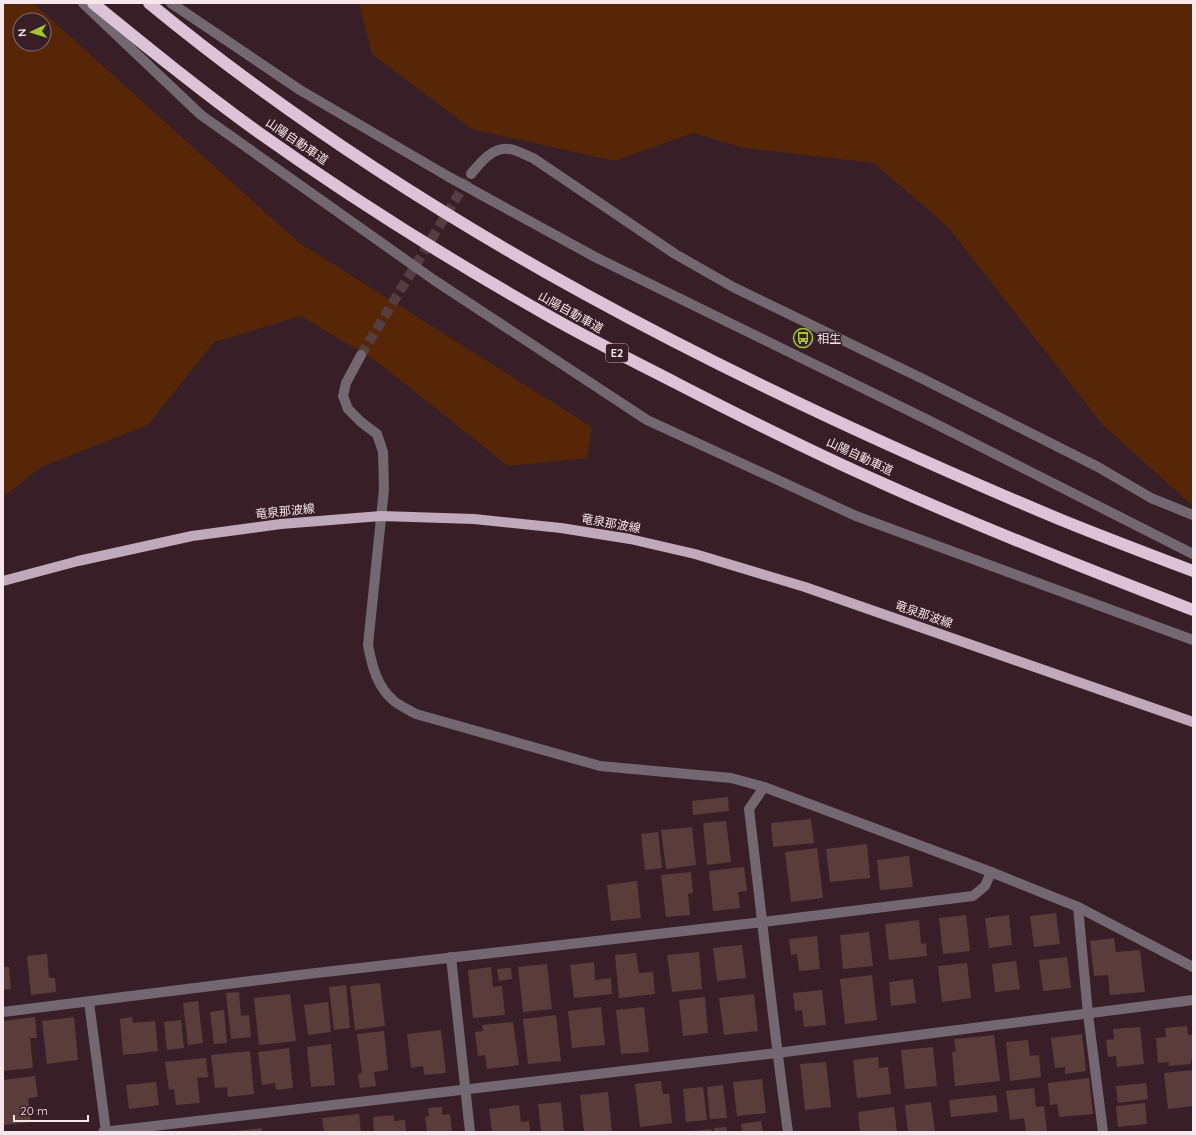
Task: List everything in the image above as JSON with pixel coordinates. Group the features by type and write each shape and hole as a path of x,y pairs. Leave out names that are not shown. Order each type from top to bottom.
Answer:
{"highway":[{"name":"山陽自動車道","path":"93,3 167,64 258,132 391,221 457,263 549,317 732,412 882,482 1056,557 1193,610"},
{"name":"山陽自動車道","path":"149,3 183,31 294,114 390,178 475,231 587,296 750,379 896,449 1061,520 1193,571"}],"main road":[{"name":"竜泉那波線","path":"3,581 192,536 261,526 381,516 474,519 560,528 630,539 695,554 812,590 1193,722"}],"street":[{"path":"84,3 201,115 434,280 647,420 856,516 1193,640"},
{"path":"171,3 300,90 449,177 595,257 921,416 1193,554"},
{"path":"471,174 485,157 498,151 509,149 533,158 675,254 733,287 1098,467 1151,498 1193,515"},
{"path":"361,355 346,383 343,396 348,409 361,422 377,434 383,452 384,489 368,645 372,667 382,689 395,702 416,714 600,766 731,778 764,787 991,872 1078,907 1193,967"},
{"path":"764,787 749,809 777,1053 788,1132"},
{"path":"3,1012 299,975 763,922 973,896 985,886 991,872"},
{"path":"1078,907 1088,1014 1103,1132"},
{"path":"451,957 470,1132"},
{"path":"102,1132 777,1053 1193,1000"},
{"path":"90,1002 106,1132"}],"shaded area":[{"path":"3,3 33,3 43,12 12,12 12,52 52,52 52,20 298,242 592,427 587,458 508,466 379,363 301,316 214,342 148,425 41,467 3,497"},
{"path":"359,3 1193,3 1193,506 1103,425 947,226 874,163 744,148 693,133 614,161 472,129 372,54"}],"building":[{"path":"728,797 729,811 693,815 692,801"},
{"path":"811,819 814,843 773,847 771,823"},
{"path":"726,821 731,862 707,865 703,823"},
{"path":"692,827 696,865 666,869 661,830"},
{"path":"658,832 662,868 645,870 641,834"},
{"path":"867,844 870,878 830,882 826,849"},
{"path":"817,848 823,898 791,902 785,852"},
{"path":"909,856 913,887 880,890 877,860"},
{"path":"744,867 747,891 738,892 740,908 713,911 709,871"},
{"path":"691,872 693,893 688,894 690,915 666,917 661,875"},
{"path":"637,881 641,918 611,921 607,885"},
{"path":"1056,913 1060,944 1034,947 1030,916"},
{"path":"966,915 970,951 943,954 939,918"},
{"path":"1009,915 1012,945 989,948 985,918"},
{"path":"919,920 921,944 926,943 927,956 889,960 885,924"},
{"path":"869,932 873,966 843,969 840,935"},
{"path":"817,936 820,969 799,971 797,954 791,955 789,939"},
{"path":"1114,938 1116,952 1140,950 1145,992 1110,995 1108,975 1094,976 1090,941"},
{"path":"742,945 746,978 717,981 713,948"},
{"path":"699,952 702,989 672,992 667,955"},
{"path":"636,953 639,973 653,972 655,994 619,998 615,955"},
{"path":"47,954 49,978 55,978 56,992 31,995 27,956"},
{"path":"1067,957 1071,988 1043,991 1039,960"},
{"path":"1016,961 1020,989 995,992 992,964"},
{"path":"594,962 595,980 611,978 612,994 574,998 570,965"},
{"path":"967,963 971,998 942,1002 938,966"},
{"path":"547,964 552,1009 523,1012 518,967"},
{"path":"3,967 9,967 11,989 3,990"},
{"path":"491,967 493,987 502,986 505,1015 473,1018 468,970"},
{"path":"511,968 512,979 499,981 497,969"},
{"path":"872,975 877,1020 845,1024 840,979"},
{"path":"913,979 916,1003 891,1006 889,982"},
{"path":"380,983 385,1026 355,1030 350,986"},
{"path":"346,985 350,1028 334,1030 329,987"},
{"path":"822,990 826,1025 804,1027 802,1010 795,1011 793,993"},
{"path":"239,992 241,1016 249,1015 251,1037 231,1039 226,993"},
{"path":"290,994 296,1041 259,1045 254,998"},
{"path":"754,994 758,1031 724,1035 719,998"},
{"path":"705,997 708,1033 683,1036 679,1000"},
{"path":"198,1001 203,1043 188,1045 183,1003"},
{"path":"328,1002 331,1032 308,1035 304,1005"},
{"path":"601,1007 605,1045 572,1048 568,1011"},
{"path":"644,1007 649,1052 621,1054 616,1010"},
{"path":"224,1010 227,1043 214,1044 210,1012"},
{"path":"556,1015 561,1061 528,1064 523,1019"},
{"path":"35,1017 37,1038 30,1038 33,1068 3,1071 3,1021"},
{"path":"74,1017 78,1060 47,1064 42,1021"},
{"path":"132,1017 133,1023 155,1021 158,1051 123,1055 120,1019"},
{"path":"181,1020 184,1048 167,1050 164,1022"},
{"path":"513,1022 519,1065 487,1069 485,1055 478,1056 475,1032 483,1031 482,1025"},
{"path":"1187,1026 1188,1035 1193,1034 1193,1060 1191,1060 1191,1064 1169,1066 1169,1062 1158,1063 1156,1038 1166,1037 1165,1028"},
{"path":"1140,1027 1144,1064 1117,1067 1116,1056 1108,1057 1106,1040 1114,1039 1113,1029"},
{"path":"441,1030 446,1073 424,1075 423,1066 411,1068 407,1034"},
{"path":"384,1031 388,1070 374,1072 376,1086 360,1088 358,1074 362,1073 357,1034"},
{"path":"1082,1034 1086,1071 1065,1074 1065,1067 1055,1068 1051,1038"},
{"path":"994,1035 1000,1081 955,1086 952,1052 956,1051 954,1039"},
{"path":"1028,1040 1030,1056 1039,1055 1041,1077 1010,1081 1006,1042"},
{"path":"331,1044 335,1085 311,1087 307,1047"},
{"path":"933,1047 937,1086 905,1089 901,1050"},
{"path":"289,1048 293,1088 276,1090 275,1083 262,1085 258,1052"},
{"path":"250,1051 254,1094 228,1097 227,1087 215,1088 211,1055"},
{"path":"878,1057 879,1068 888,1067 891,1094 857,1098 853,1060"},
{"path":"206,1058 208,1077 197,1078 200,1103 176,1105 174,1089 169,1090 165,1062"},
{"path":"826,1062 831,1107 805,1110 800,1064"},
{"path":"1193,1070 1193,1106 1168,1109 1164,1073"},
{"path":"35,1076 38,1097 28,1098 31,1122 3,1125 3,1080"},
{"path":"1089,1078 1093,1114 1059,1117 1057,1104 1050,1105 1048,1083"},
{"path":"762,1079 766,1113 737,1116 733,1082"},
{"path":"661,1081 663,1094 669,1094 672,1123 640,1127 635,1084"},
{"path":"156,1082 159,1105 129,1109 126,1085"},
{"path":"1146,1083 1148,1099 1118,1103 1116,1086"},
{"path":"723,1085 727,1118 710,1119 707,1087"},
{"path":"703,1087 707,1120 686,1122 683,1089"},
{"path":"1034,1088 1036,1107 1044,1106 1047,1132 1026,1132 1024,1118 1010,1120 1006,1091"},
{"path":"608,1092 612,1132 584,1132 580,1095"},
{"path":"996,1095 998,1112 951,1117 949,1100"},
{"path":"561,1102 564,1132 541,1132 538,1104"},
{"path":"931,1102 935,1132 908,1132 905,1105"},
{"path":"1145,1103 1147,1124 1118,1127 1116,1106"},
{"path":"519,1105 521,1122 529,1121 530,1132 492,1132 489,1109"},
{"path":"442,1107 442,1115 450,1114 452,1132 427,1132 425,1117 429,1116 428,1108"},
{"path":"894,1107 897,1132 860,1132 858,1112"},
{"path":"359,1114 361,1132 324,1132 322,1118"},
{"path":"394,1115 394,1121 405,1120 406,1132 374,1132 373,1117"},
{"path":"761,1121 763,1132 742,1132 741,1124"},
{"path":"726,1127 727,1132 714,1132 714,1128"},
{"path":"262,1128 262,1132 236,1131"},
{"path":"711,1129 712,1132 692,1132 692,1131"}],"tunnel":[{"path":"361,355 471,174"}],"place":[{"name":"相生","path":"803,338"}]}
